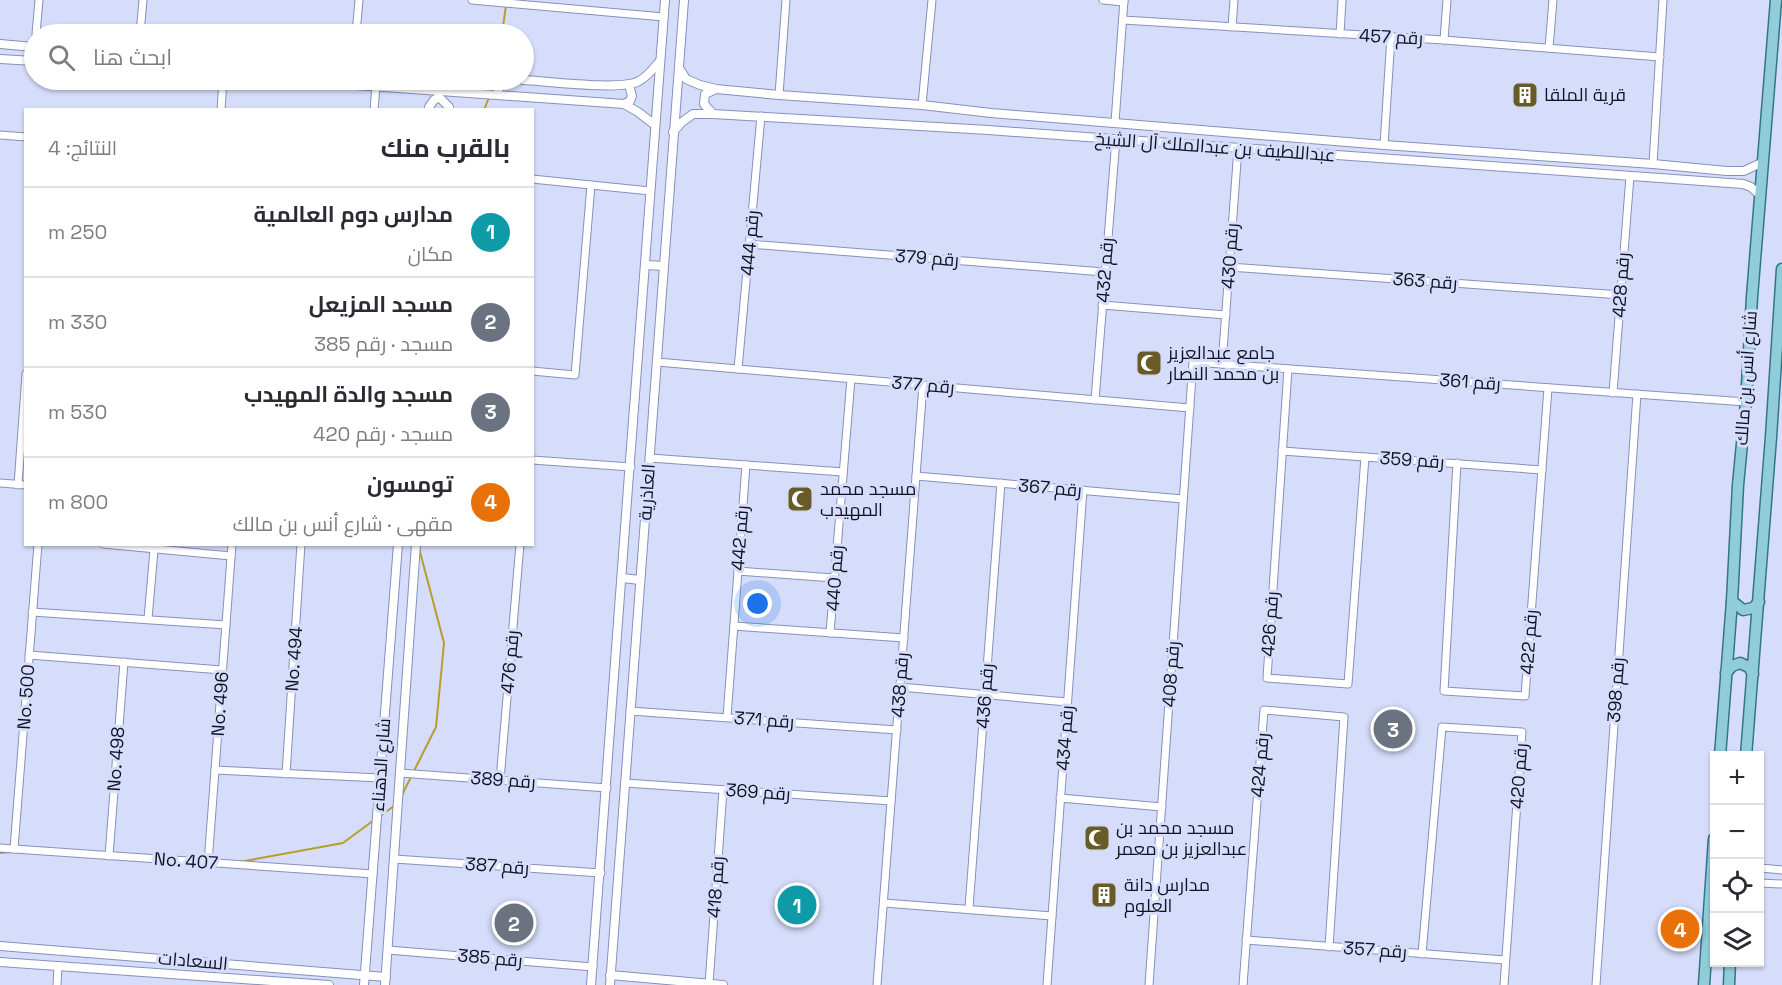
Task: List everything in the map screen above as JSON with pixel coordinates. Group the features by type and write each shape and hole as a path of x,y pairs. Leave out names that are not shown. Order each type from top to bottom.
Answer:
{"main road":[{"name":"شارع أنس بن مالك","path":"1720,751 1762,162 1776,0"},
{"name":"شارع أنس بن مالك","path":"1746,751 1782,269"},
{"path":"1732,601 1743,610 1753,608 1759,602"},
{"path":"1726,672 1731,666 1740,663 1749,667 1753,674"},
{"path":"1704,985 1713,859"},
{"path":"1729,985 1730,967"}],"street":[{"path":"37,24 39,0"},
{"path":"141,24 143,0"},
{"path":"357,24 359,0"},
{"path":"471,0 664,17"},
{"path":"592,10 593,0"},
{"name":"العاذرية","path":"591,985 665,0"},
{"name":"العاذرية","path":"610,985 684,0"},
{"path":"779,95 786,0"},
{"path":"922,105 932,0"},
{"path":"1103,0 1124,1 1115,122"},
{"path":"1232,27 1234,0"},
{"path":"1340,34 1342,0"},
{"path":"1444,40 1447,0"},
{"path":"1549,48 1552,0"},
{"path":"1653,164 1663,0"},
{"name":"رقم 457","path":"1123,20 1444,40 1660,57"},
{"path":"1384,145 1391,37"},
{"path":"0,44 24,46"},
{"path":"0,59 24,60"},
{"path":"534,81 629,85 638,82 650,73 659,62"},
{"name":"عبداللطيف بن عبدالملك آل الشيخ","path":"679,68 686,79 700,86 779,95 1720,170 1744,171 1762,162"},
{"path":"624,104 630,101 632,96 629,85"},
{"path":"712,114 704,104 704,98 705,94 716,89"},
{"path":"221,108 223,90"},
{"path":"374,108 376,90"},
{"path":"420,90 624,104 655,125"},
{"path":"498,90 498,95"},
{"path":"429,108 431,91"},
{"path":"449,108 451,92"},
{"path":"429,108 434,99 439,97 449,108"},
{"path":"988,130 991,113"},
{"name":"عبداللطيف بن عبدالملك آل الشيخ","path":"674,132 693,114 761,116 1719,182 1743,184 1751,187 1760,195"},
{"name":"رقم 444","path":"738,369 761,116"},
{"path":"0,135 24,137"},
{"name":"رقم 432","path":"1095,400 1116,140"},
{"name":"رقم 430","path":"1222,364 1238,148"},
{"path":"1605,175 1606,161"},
{"path":"1719,182 1727,178 1726,173 1720,170"},
{"name":"رقم 428","path":"1613,393 1630,176"},
{"path":"534,179 650,191"},
{"path":"534,371 575,375 591,185"},
{"name":"رقم 379","path":"749,244 1104,272"},
{"path":"646,265 664,266"},
{"name":"رقم 363","path":"1229,267 1621,295"},
{"path":"1102,305 1226,315"},
{"name":"رقم 377","path":"657,362 1190,408"},
{"name":"رقم 361","path":"1193,362 1746,402"},
{"name":"رقم 408","path":"1149,985 1193,362"},
{"name":"رقم 426","path":"1288,369 1267,678 1348,684 1365,457"},
{"name":"رقم 440","path":"831,633 851,379"},
{"name":"رقم 438","path":"877,985 923,385"},
{"name":"رقم 422","path":"1457,463 1444,691 1525,696 1548,388"},
{"name":"رقم 398","path":"1596,985 1637,394"},
{"path":"0,483 22,485 24,426"},
{"name":"رقم 359","path":"1282,451 1542,470"},
{"path":"650,458 843,472"},
{"path":"534,459 631,467"},
{"name":"رقم 442","path":"727,717 746,465"},
{"name":"رقم 367","path":"916,476 1184,499"},
{"name":"رقم 436","path":"969,908 1001,483"},
{"name":"رقم 434","path":"1047,985 1083,490"},
{"name":"No. 500","path":"14,849 38,546"},
{"path":"120,546 231,556"},
{"name":"No. 496","path":"208,863 232,546"},
{"name":"No. 494","path":"286,774 301,546"},
{"name":"شارع الدهناء","path":"364,985 398,546"},
{"name":"شارع الدهناء","path":"385,981 416,546"},
{"name":"رقم 476","path":"500,780 520,546"},
{"path":"148,619 154,550"},
{"path":"738,571 834,578"},
{"path":"622,578 640,580"},
{"path":"32,612 226,625"},
{"path":"734,626 904,638"},
{"path":"29,656 222,670"},
{"name":"No. 498","path":"109,856 124,662"},
{"path":"900,687 1067,702"},
{"name":"رقم 424","path":"1243,985 1264,710 1344,717 1329,947"},
{"name":"رقم 371","path":"630,711 897,730"},
{"name":"رقم 420","path":"1422,954 1442,726 1522,732 1504,985"},
{"path":"215,770 380,778"},
{"name":"رقم 389","path":"400,772 607,788"},
{"name":"رقم 369","path":"625,783 891,801"},
{"name":"رقم 418","path":"709,984 723,790"},
{"path":"1060,798 1162,807"},
{"name":"No. 407","path":"0,848 373,874"},
{"name":"رقم 387","path":"394,859 601,873"},
{"path":"1764,868 1782,870"},
{"path":"1764,883 1782,884"},
{"path":"884,903 1052,916"},
{"name":"رقم 357","path":"1246,940 1505,960"},
{"name":"السعادات","path":"0,946 364,975 385,981"},
{"name":"رقم 385","path":"388,950 593,967"},
{"name":"السعادات","path":"0,962 271,983 329,985"},
{"path":"57,985 58,966"},
{"path":"610,975 723,985"}],"waterway":[{"path":"503,24 506,5"},
{"path":"485,108 492,90"},
{"path":"402,795 436,727 444,643 419,548"},
{"path":"379,817 394,806"},
{"path":"239,862 343,843 374,820"},
{"path":"0,853 12,852"}],"place":[{"name":"قرية الملقا","path":"1525,95"},
{"name":"جامع عبدالعزيز بن محمد النصار","path":"1149,363"},
{"name":"مسجد محمد المهيدب","path":"800,499"},
{"name":"مسجد والدة المهيدب","path":"1393,729"},
{"name":"مسجد محمد بن عبدالعزيز بن معمر","path":"1097,838"},
{"name":"مدارس دانة العلوم","path":"1104,895"},
{"name":"مدارس دوم العالمية","path":"797,905"},
{"name":"مسجد المزيعل","path":"514,923"},
{"name":"تومسون","path":"1680,929"}]}
